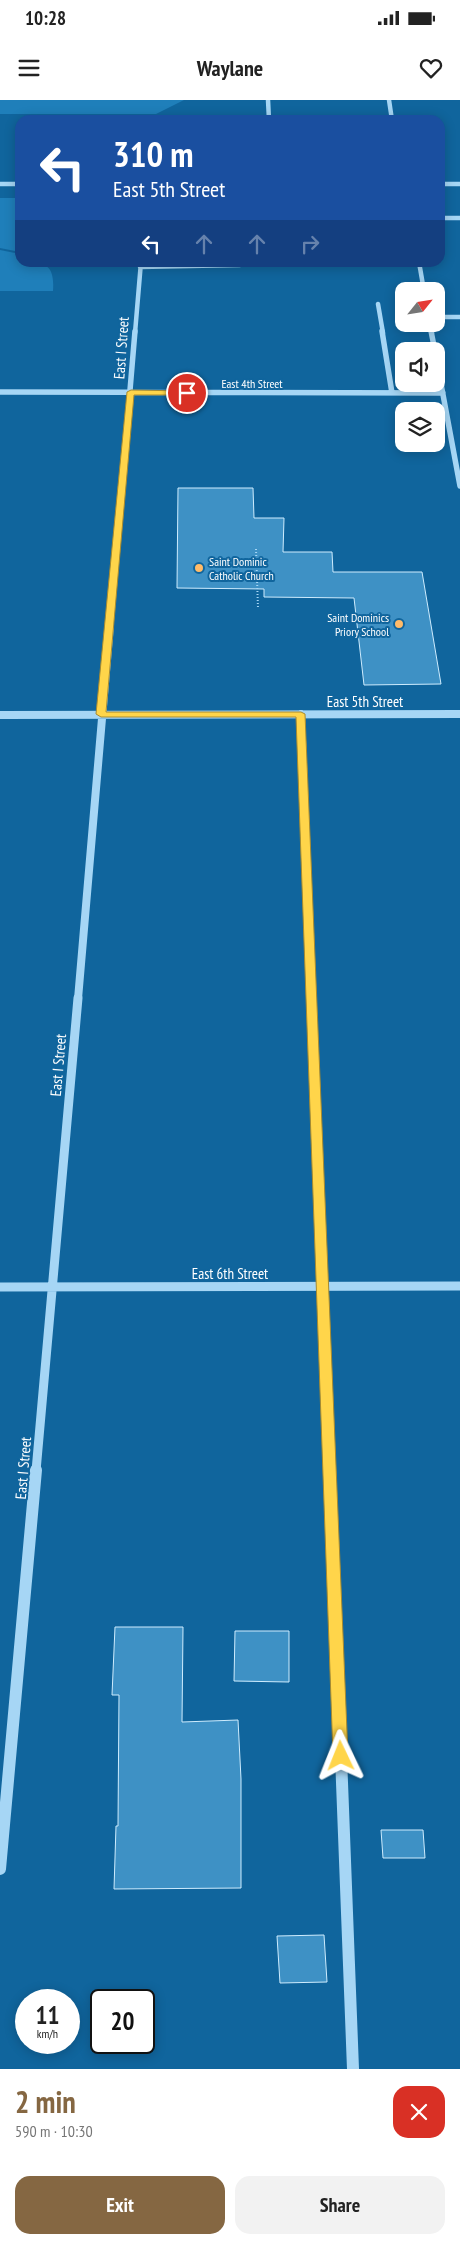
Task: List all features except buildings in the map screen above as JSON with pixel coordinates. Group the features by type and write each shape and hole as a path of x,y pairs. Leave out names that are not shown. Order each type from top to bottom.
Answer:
{"street":[{"path":"268,100 269,115"},
{"path":"388,100 391,115"},
{"path":"0,184 15,184"},
{"path":"445,184 460,184"},
{"path":"445,218 460,218"},
{"name":"East I Street","path":"0,1869 53,1288 141,267"},
{"path":"420,267 422,282"},
{"path":"378,304 392,393"},
{"name":"East 4th Street","path":"0,392 443,393"},
{"path":"443,393 460,486"},
{"path":"301,714 353,2069"},
{"name":"East 5th Street","path":"0,715 460,714"},
{"name":"East 6th Street","path":"0,1287 323,1288 460,1286"}],"lane":[{"path":"445,318 460,317"}],"path":[{"path":"256,548 258,608"}],"shaded area":[{"path":"0,100 184,100 156,114 0,114"},
{"path":"0,198 15,198 15,251 0,248"},
{"path":"0,250 15,253 15,267 47,267 52,275 53,291 0,291"}],"place":[{"name":"Saint Dominic Catholic Church","path":"199,568"},
{"name":"Saint Dominics Priory School","path":"399,624"}],"route":[{"path":"187,393 131,392 101,714 301,714 341,1756"}]}
